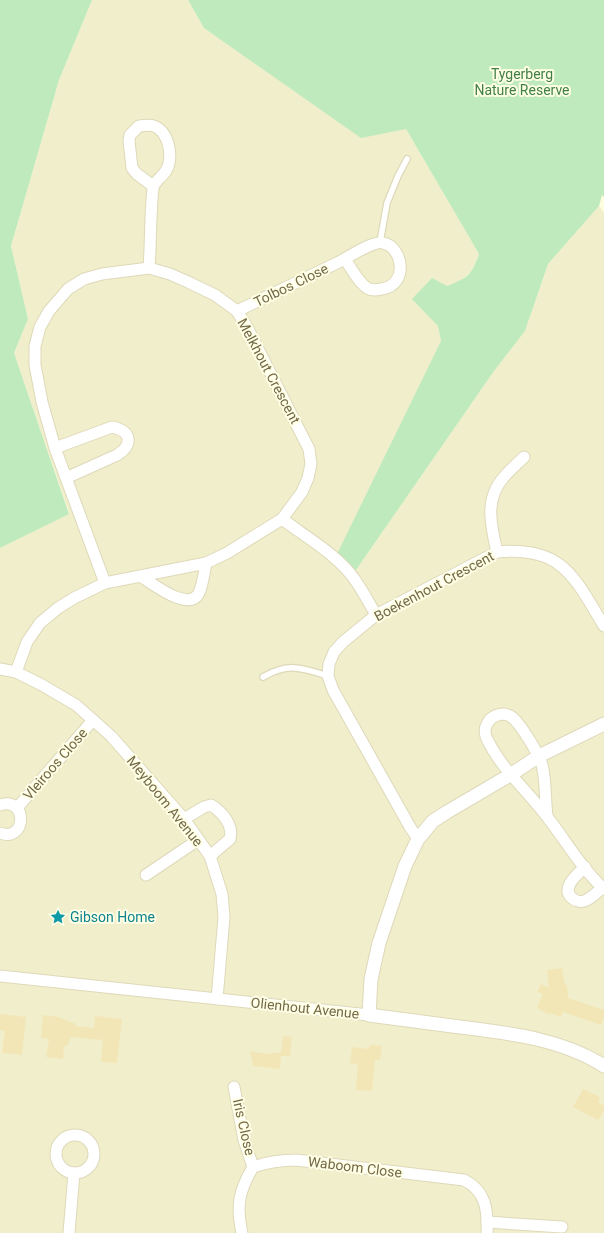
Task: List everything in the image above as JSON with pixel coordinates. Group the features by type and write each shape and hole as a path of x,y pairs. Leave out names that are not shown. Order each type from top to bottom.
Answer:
{"street":[{"path":"149,268 153,186 167,170 169,154 168,144 160,129 148,125 139,126 130,135 129,141 132,168 137,174 153,186"},
{"name":"Tolbos Close","path":"237,311 380,242 390,245 399,261 401,270 399,277 393,284 385,289 369,289 363,285 345,259"},
{"name":"Melkhout Crescent","path":"16,672 27,642 40,623 63,604 106,583 206,563 227,553 282,519 302,492 308,478 311,464 309,449 247,326 237,311 215,295 188,282 149,268 102,274 84,279 68,288 49,312 40,327 35,346 35,365 42,402 55,448 106,583"},
{"path":"55,448 112,427 119,428 124,432 127,439 127,446 124,451 66,478"},
{"path":"497,552 490,525 490,507 494,492 503,478 524,457"},
{"path":"282,519 334,558 344,568 355,580 376,615"},
{"name":"Boekenhout Crescent","path":"328,676 329,664 334,652 343,642 376,615 497,552 514,550 533,553 548,558 562,566 576,581 604,626"},
{"path":"140,576 174,597 187,601 194,599 198,594 206,563"},
{"name":"Meyboom Avenue","path":"0,669 16,672 58,693 76,705 112,736 184,819 210,856 222,894 224,917 217,999"},
{"path":"328,676 333,690 418,839"},
{"path":"546,816 542,765 538,756 519,724 513,718 501,714 494,716 489,720 486,726 485,734 487,740 510,775 546,816 585,868 603,889 586,900 576,901 571,898 568,893 568,888 570,883 585,868"},
{"name":"Vleiroos Close","path":"17,808 93,720"},
{"path":"369,1015 371,979 379,943 405,866 418,839 433,821 447,812 510,775 538,756 604,724"},
{"name":"Vleiroos Close","path":"0,805 7,804 17,808 21,817 20,826 13,833 8,835 0,833"},
{"path":"184,819 204,807 211,805 227,821 231,829 230,839 210,856"},
{"path":"146,875 198,840"},
{"name":"Olienhout Avenue","path":"0,976 369,1015 502,1032 536,1039 569,1050 604,1066"},
{"name":"Iris Close","path":"234,1087 244,1140 253,1167"},
{"name":"Waboom Close","path":"253,1167 279,1160 296,1160 464,1180 474,1185 481,1193 485,1204 487,1228"},
{"path":"242,1233 239,1208 241,1191 253,1167"},
{"path":"69,1233 74,1173"},
{"path":"487,1228 562,1227"}],"lane":[{"path":"380,242 386,203 407,159"},
{"path":"263,677 274,670 288,667 328,676"}],"shaded area":[{"path":"92,0 188,0 204,28 406,129 479,254 473,271 461,280 447,286 438,326 441,341 356,570 494,371 525,331 548,264 599,206 604,213 604,1233 0,1233 0,548 69,513 14,353 28,319 11,246 59,80"}],"green space":[{"path":"0,0 92,0 59,80 11,246 28,319 14,353 69,514 0,548"},
{"name":"Tygerberg Nature Reserve","path":"188,0 604,0 604,197 602,195 599,206 548,264 525,331 494,371 356,570 337,554 441,341 438,326 412,299 432,278 447,286 465,278 474,267 479,254 406,129 361,138 204,28"}],"building":[{"path":"562,968 565,985 567,985 568,998 604,1010 604,1017 601,1025 563,1012 561,1017 550,1013 550,1015 537,1008 543,994 537,992 541,984 549,988 547,970"},
{"path":"0,1014 26,1017 22,1055 2,1053 5,1031 0,1030"},
{"path":"43,1015 58,1017 76,1024 75,1026 94,1028 95,1016 122,1019 117,1063 101,1062 103,1040 71,1037 67,1046 64,1046 63,1059 46,1057 49,1039 41,1038"},
{"path":"283,1036 292,1037 290,1056 281,1056 280,1069 253,1066 250,1051 266,1054 281,1052"},
{"path":"370,1045 382,1046 380,1060 375,1060 372,1091 356,1090 358,1064 350,1063 352,1047 369,1049"},
{"path":"583,1089 600,1097 598,1102 604,1106 604,1111 598,1120 573,1107"}],"place":[{"name":"Gibson Home","path":"58,917"}]}
